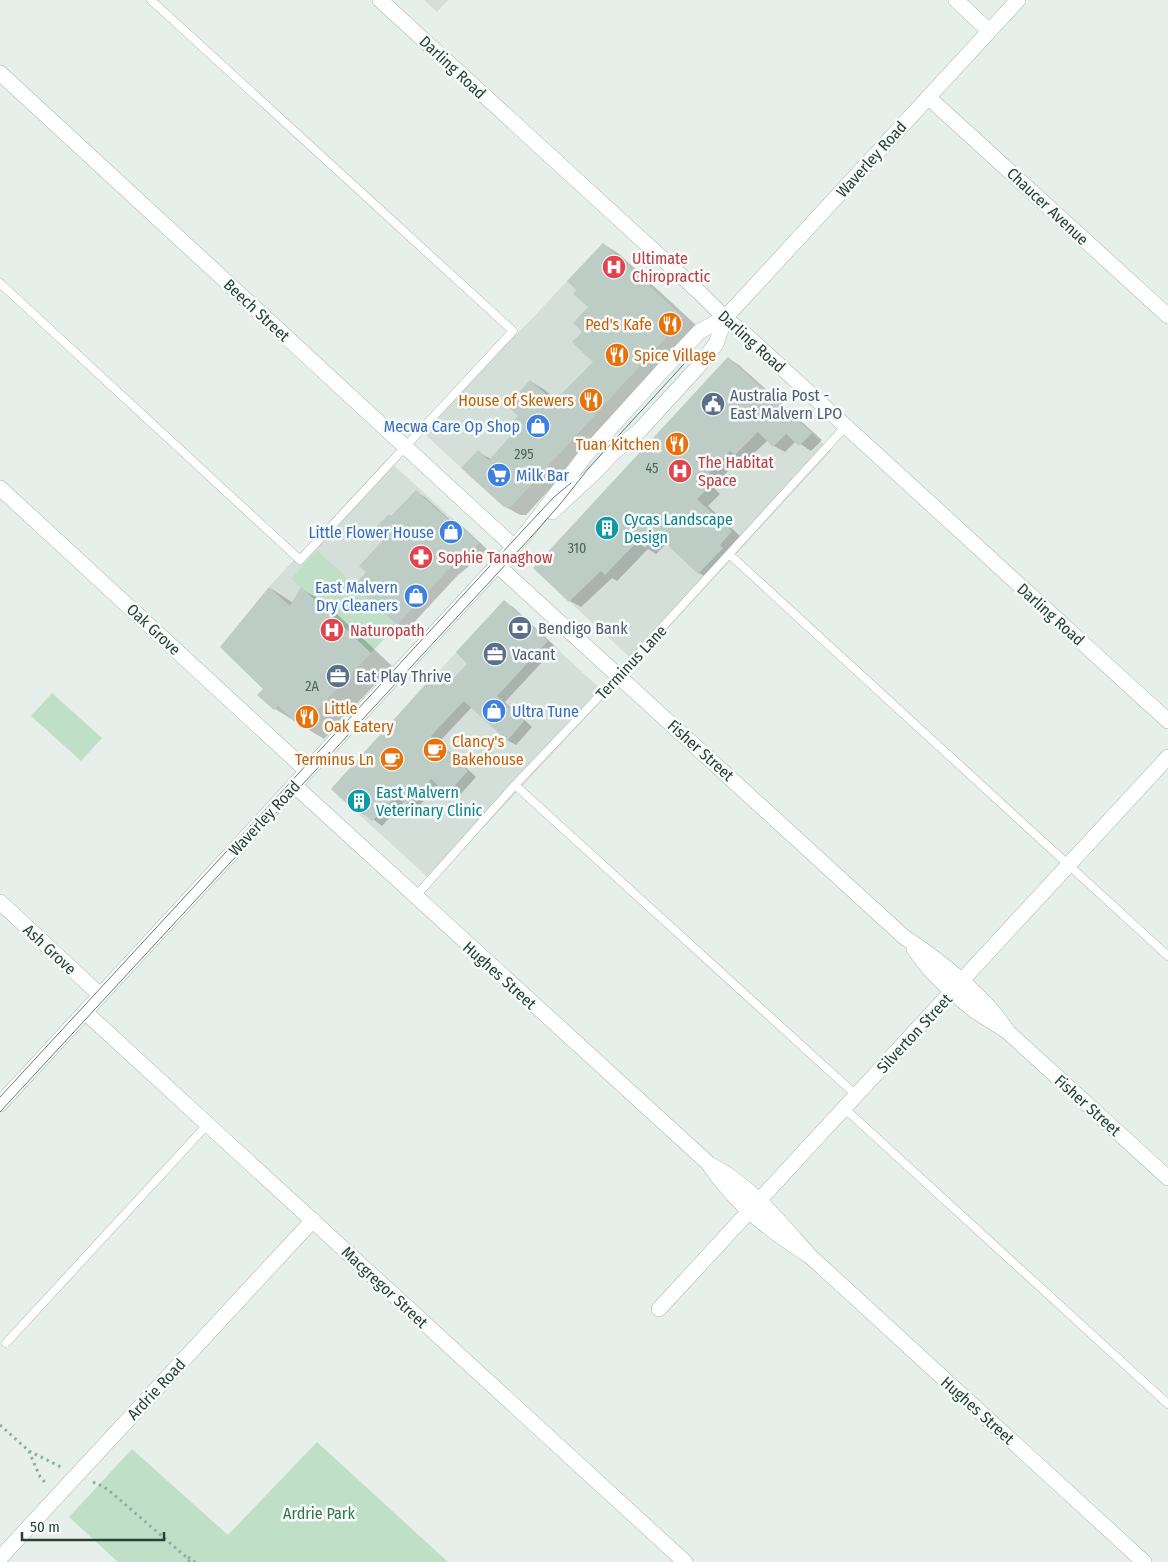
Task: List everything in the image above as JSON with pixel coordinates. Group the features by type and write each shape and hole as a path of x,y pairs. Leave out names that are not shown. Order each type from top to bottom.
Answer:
{"street":[{"name":"Darling Road","path":"380,0 1168,721"},
{"path":"956,0 989,31"},
{"name":"Waverley Road","path":"528,532 585,456 662,371 700,331 726,318 1018,0"},
{"name":"Beech Street","path":"0,73 514,547"},
{"name":"Chaucer Avenue","path":"928,97 1168,316"},
{"name":"Waverley Road","path":"0,1104 528,532 640,430 696,369 716,344 726,318"},
{"name":"Oak Grove","path":"0,488 307,771"},
{"name":"Fisher Street","path":"497,565 904,936 938,960 957,986 986,1004 1008,1032 1168,1178"},
{"name":"Silverton Street","path":"659,1309 1168,757"},
{"name":"Hughes Street","path":"294,785 708,1163 726,1172 754,1206 782,1224 811,1257 1144,1562"},
{"name":"Ash Grove","path":"0,902 100,995"},
{"name":"Macgregor Street","path":"85,1012 685,1562"},
{"name":"Ardrie Road","path":"0,1558 313,1220"}],"lane":[{"path":"0,283 300,560 512,332 151,0"},
{"name":"Terminus Lane","path":"415,897 515,785 846,426"},
{"path":"729,554 1168,956"},
{"path":"515,785 856,1095"},
{"path":"844,1108 1168,1404"},
{"path":"6,1343 208,1124"}],"path":[{"path":"0,1425 29,1451 61,1466 74,1477 104,1487 185,1556 195,1562"},
{"path":"29,1451 39,1475 58,1495"},
{"path":"185,1556 190,1562"}],"shaded area":[{"path":"424,0 448,0 437,12"},
{"path":"603,243 684,318 511,507 504,507 417,427 525,326"},
{"path":"728,357 831,451 636,663 533,568"},
{"path":"387,459 479,543 464,559 448,570 301,727 278,706 297,612 269,587"},
{"path":"504,600 607,695 433,882 331,789"}],"green space":[{"path":"317,550 397,625 371,653 291,579"},
{"path":"52,693 102,738 81,761 31,716"},
{"name":"Ardrie Park","path":"317,1442 448,1562 118,1562 69,1517 132,1449 228,1535"}],"building":[{"path":"603,243 684,318 511,507 504,507 461,468 478,450 489,460 515,431 509,425 518,416 507,406 530,380 554,401 593,362 572,342 582,332 573,323 588,307 573,294 576,290 567,281"},
{"path":"728,357 812,433 799,446 786,434 773,447 758,432 735,455 730,451 703,480 709,487 697,499 732,531 720,545 723,548 698,574 657,535 645,548 637,542 605,575 601,571 569,602 533,568"},
{"path":"416,490 450,521 452,518 479,543 464,559 448,570 397,625 354,585 366,572 359,566 387,536 377,526 389,514 391,516"},
{"path":"269,587 290,606 301,587 371,653 301,727 278,706 274,710 257,695 263,689 220,647"},
{"path":"504,600 548,641 497,696 524,721 507,741 464,701 431,736 468,771 447,794 431,779 407,805 397,796 372,821 358,808 355,811 331,789 434,675 447,685 467,664 456,652"}],"tram line":[{"path":"0,1112 532,536 588,469 684,364"},
{"path":"0,1097 524,529 554,497 571,483"}],"place":[{"name":"Ultimate Chiropractic","path":"614,267"},
{"name":"Ped's Kafe","path":"670,324"},
{"name":"Spice Village","path":"617,355"},
{"name":"House of Skewers","path":"591,400"},
{"name":"Australia Post - East Malvern LPO","path":"713,404"},
{"name":"Mecwa Care Op Shop","path":"538,426"},
{"name":"Tuan Kitchen","path":"677,444"},
{"name":"The Habitat Space","path":"680,471"},
{"name":"Milk Bar","path":"499,475"},
{"name":"Cycas Landscape Design","path":"607,528"},
{"name":"Little Flower House","path":"451,532"},
{"name":"Sophie Tanaghow","path":"421,557"},
{"name":"East Malvern Dry Cleaners","path":"416,596"},
{"name":"Bendigo Bank","path":"520,628"},
{"name":"Naturopath","path":"332,630"},
{"name":"Vacant","path":"495,654"},
{"name":"Eat Play Thrive","path":"338,676"},
{"name":"Ultra Tune","path":"494,711"},
{"name":"Little Oak Eatery","path":"307,717"},
{"name":"Clancy's Bakehouse","path":"435,750"},
{"name":"Terminus Ln","path":"392,759"},
{"name":"East Malvern Veterinary Clinic","path":"359,801"}]}
